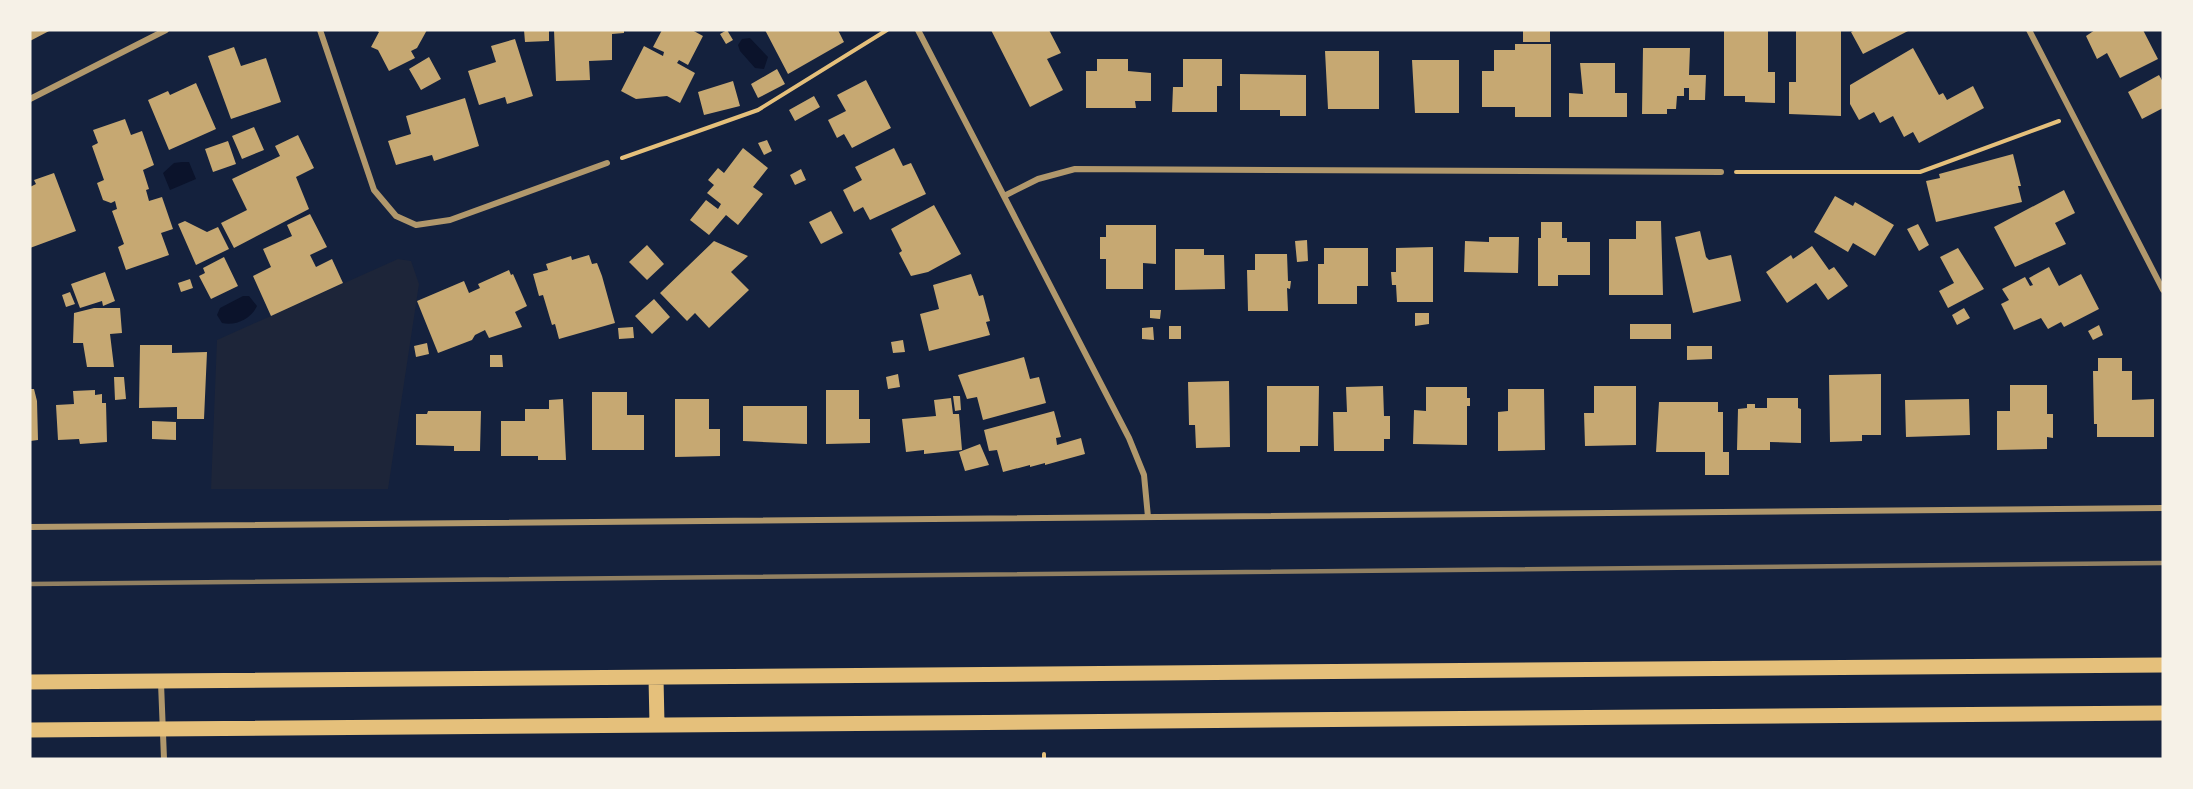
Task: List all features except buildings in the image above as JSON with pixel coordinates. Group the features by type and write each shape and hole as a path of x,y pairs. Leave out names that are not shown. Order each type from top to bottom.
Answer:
{"main road":[{"path":"30,682 2163,664"},
{"path":"656,678 657,724"},
{"path":"30,730 2163,713"}],"street":[{"path":"30,99 166,30"},
{"path":"320,30 374,190 396,216 416,225 450,220 608,163"},
{"path":"918,30 1129,438 1144,475 1148,517"},
{"path":"2029,30 2163,290"},
{"path":"1004,196 1038,179 1075,169 1721,172"},
{"path":"30,527 2163,508"},
{"path":"161,682 164,759"}],"path":[{"path":"608,163 758,110 887,30"},
{"path":"1721,172 1920,172 2073,116"}],"shaded area":[{"path":"750,38 768,57 764,69 755,68 740,51 738,45 742,39"},
{"path":"189,162 196,179 170,190 163,173 174,163"},
{"path":"398,259 411,261 419,284 388,489 211,489 217,340"},
{"path":"243,296 249,296 257,306 254,311 247,318 238,322 222,323 217,315 220,308"}],"railway":[{"path":"30,584 2163,563"}]}
